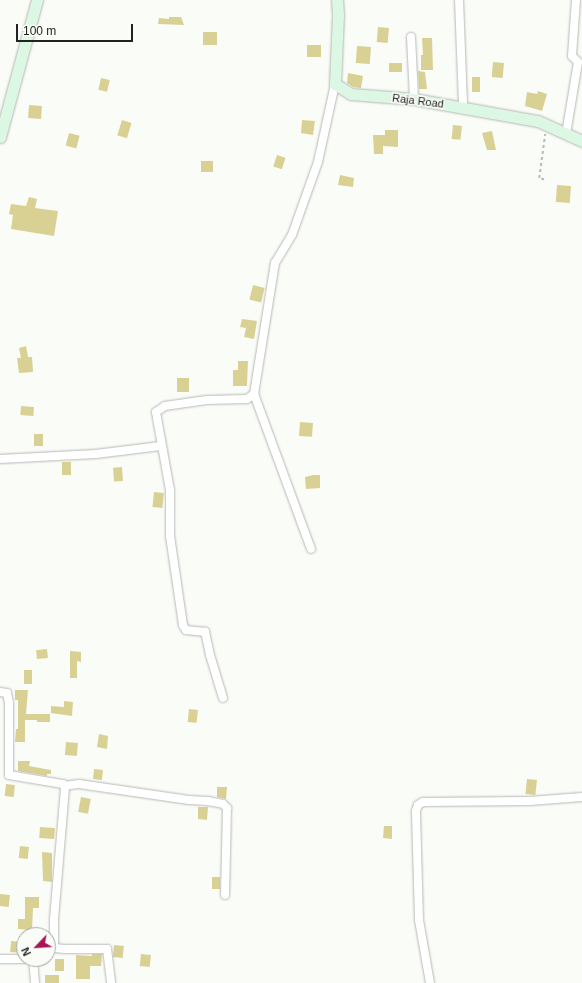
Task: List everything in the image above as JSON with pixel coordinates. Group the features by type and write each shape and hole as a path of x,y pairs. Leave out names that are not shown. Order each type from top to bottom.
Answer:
{"street":[{"path":"0,137 37,0"},
{"path":"311,549 254,394 275,263 292,235 318,162 335,84 338,15 337,0"},
{"path":"459,0 463,106"},
{"path":"566,134 578,62 572,56 576,0"},
{"path":"411,37 414,99"},
{"name":"Raja Road","path":"335,84 351,94 414,99 463,106 538,121 582,141"},
{"path":"223,698 210,655 205,632 186,630 183,626 170,536 170,490 156,412 166,406 207,400 247,399 254,394"},
{"path":"0,459 96,454 161,446"},
{"path":"0,692 7,693 9,702 9,775 63,784 64,786 79,784 223,804 227,808 225,895"},
{"path":"64,786 53,943 54,948 65,950 107,949 110,983"},
{"path":"430,983 419,920 416,810 418,804 423,802 530,801 582,797"},
{"path":"0,959 16,959"},
{"path":"34,967 35,983"}],"path":[{"path":"544,180 539,178 546,124"}],"building":[{"path":"169,17 181,17 184,25 158,24 159,18 169,19"},
{"path":"378,27 389,28 388,43 377,42"},
{"path":"203,32 217,32 217,45 203,45"},
{"path":"422,38 432,38 433,70 421,70 421,55 423,55"},
{"path":"307,45 321,45 321,57 307,57"},
{"path":"357,46 371,47 370,64 356,63"},
{"path":"493,62 504,63 503,78 492,77"},
{"path":"389,63 402,63 402,72 389,72"},
{"path":"418,71 425,72 427,89 419,89"},
{"path":"348,73 363,76 361,88 353,87 347,83"},
{"path":"472,77 480,77 480,92 472,92"},
{"path":"101,78 110,80 107,92 98,90"},
{"path":"538,91 547,94 542,111 525,106 527,92 537,94"},
{"path":"29,105 42,106 41,119 28,118"},
{"path":"122,120 132,123 127,138 117,135"},
{"path":"302,120 315,121 313,135 301,133"},
{"path":"453,125 462,126 460,140 452,139"},
{"path":"385,130 398,130 398,147 383,146 383,154 374,154 373,135 385,135"},
{"path":"492,131 496,150 487,150 482,133"},
{"path":"69,133 80,136 76,148 66,146"},
{"path":"277,155 286,158 282,169 273,166"},
{"path":"201,161 213,161 213,172 201,172"},
{"path":"340,175 354,178 353,187 338,185"},
{"path":"557,185 571,186 570,203 556,202"},
{"path":"29,197 37,199 35,208 58,211 54,236 11,229 13,215 9,214 11,204 26,206"},
{"path":"253,285 265,288 261,302 249,300"},
{"path":"242,319 257,321 254,339 244,337 246,328 240,327"},
{"path":"26,346 28,357 32,357 33,372 19,373 17,358 21,358 19,348"},
{"path":"238,361 248,361 247,386 233,386 233,370 238,370"},
{"path":"177,378 189,378 189,392 177,392"},
{"path":"21,406 34,407 33,416 20,415"},
{"path":"300,422 313,423 312,437 299,436"},
{"path":"34,434 43,434 43,446 34,446"},
{"path":"62,462 71,462 71,475 62,475"},
{"path":"122,467 123,481 114,482 113,468"},
{"path":"320,475 320,488 306,489 305,477"},
{"path":"154,492 164,493 162,508 152,507"},
{"path":"47,649 48,658 37,659 36,650"},
{"path":"70,651 81,652 81,662 77,661 77,678 70,678"},
{"path":"24,670 32,670 32,684 24,684"},
{"path":"15,690 28,690 26,714 50,714 50,722 25,720 25,742 15,742 16,729 18,729 18,700 15,700"},
{"path":"64,701 73,702 72,716 51,713 51,706 64,707"},
{"path":"189,709 198,710 197,723 188,722"},
{"path":"99,734 108,736 107,749 97,747"},
{"path":"66,742 78,743 77,756 65,755"},
{"path":"18,761 30,761 29,766 51,770 51,774 47,774 47,776 18,771"},
{"path":"94,769 103,770 102,780 93,779"},
{"path":"527,779 537,780 535,795 525,794"},
{"path":"6,784 15,785 14,797 5,796"},
{"path":"217,787 227,787 226,799 217,797"},
{"path":"81,797 91,799 88,814 78,812"},
{"path":"198,807 208,807 207,820 198,819"},
{"path":"384,826 392,826 392,839 383,838"},
{"path":"40,827 55,828 54,839 39,838"},
{"path":"20,846 29,847 28,859 19,858"},
{"path":"42,852 52,853 52,882 43,881"},
{"path":"212,877 220,877 220,889 212,889"},
{"path":"0,894 10,895 9,907 0,906"},
{"path":"25,897 39,897 39,908 33,908 32,927 18,927 18,919 25,919"},
{"path":"11,941 16,941 16,952 10,952"},
{"path":"114,945 124,946 123,958 113,957"},
{"path":"92,954 102,954 101,966 90,966 90,979 76,979 76,955 92,956"},
{"path":"141,954 151,955 150,967 140,966"},
{"path":"56,959 64,959 64,971 55,971"},
{"path":"45,975 59,975 59,983 45,983"}]}
